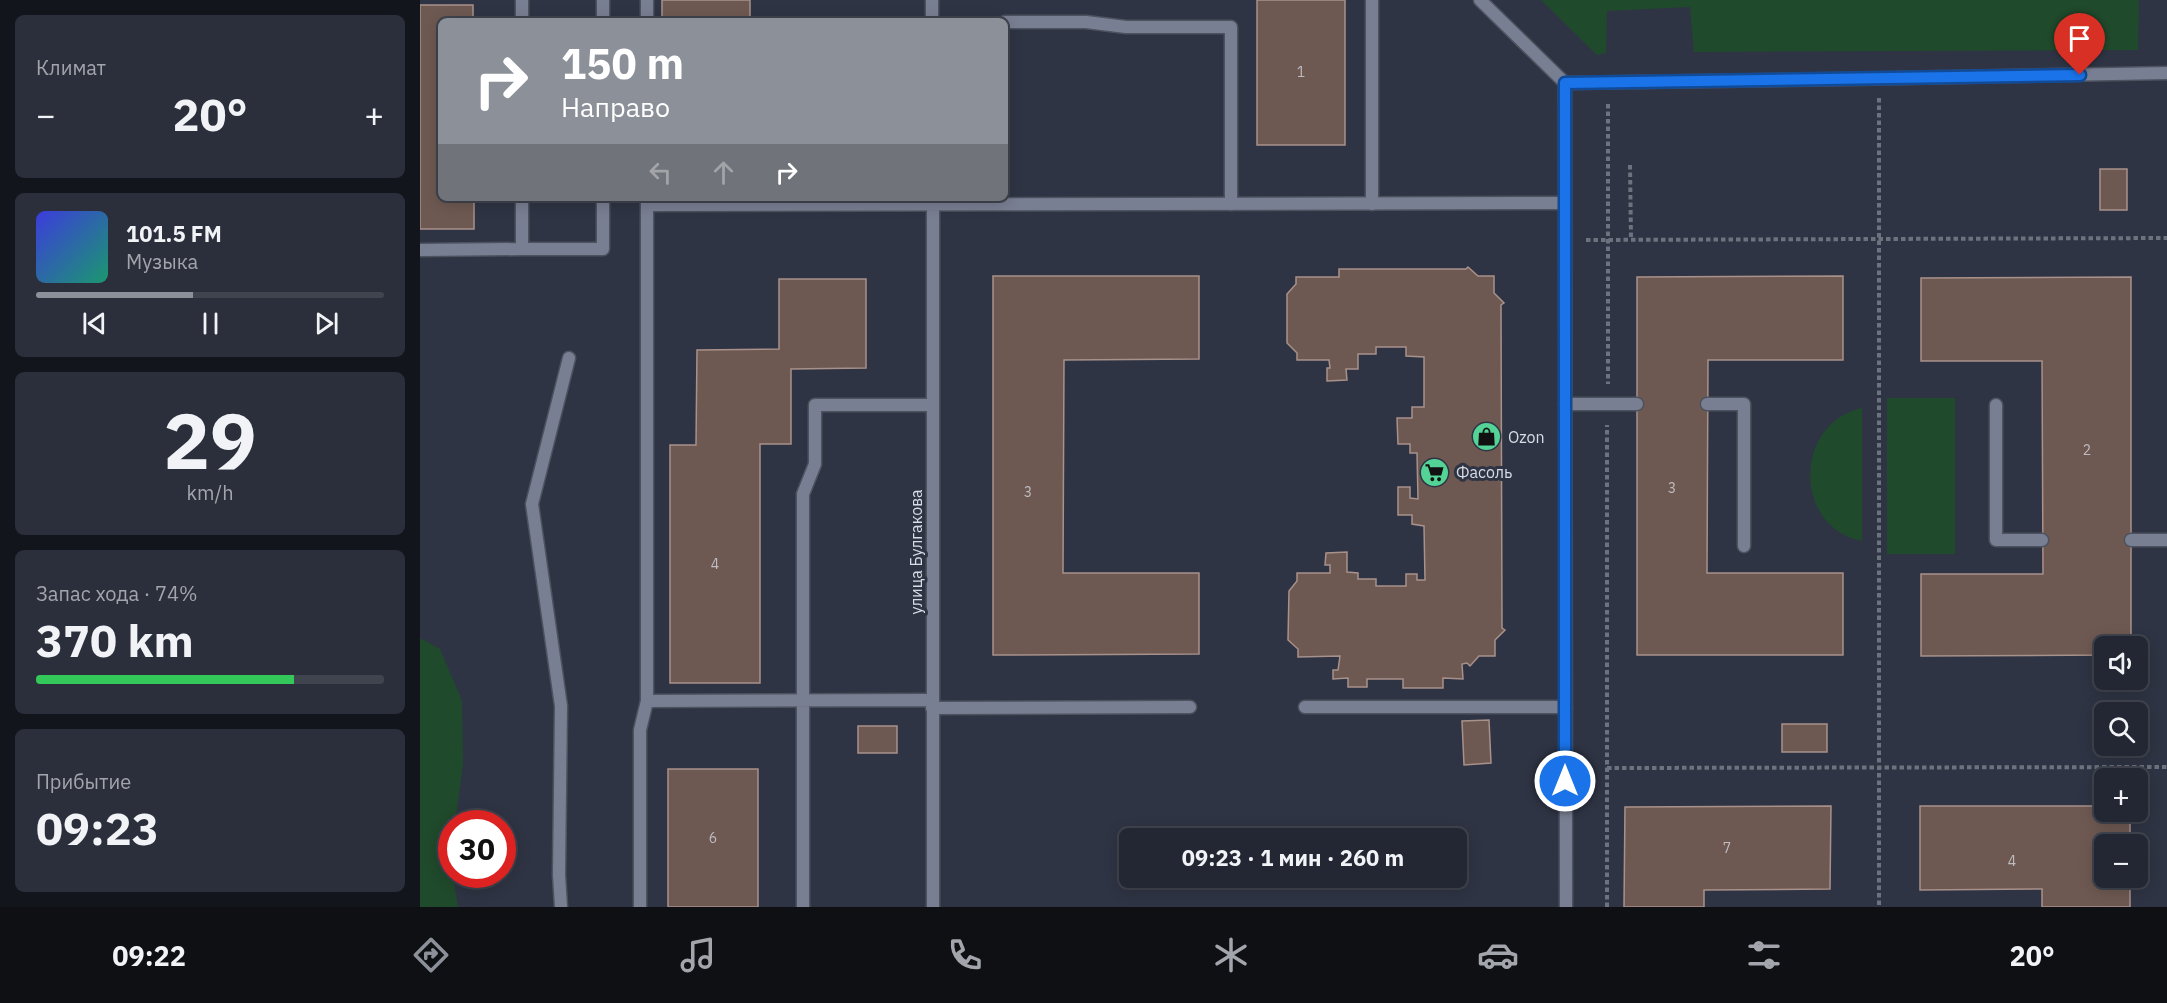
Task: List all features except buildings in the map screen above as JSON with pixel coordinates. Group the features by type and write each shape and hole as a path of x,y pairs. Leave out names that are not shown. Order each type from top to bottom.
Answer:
{"street":[{"path":"522,0 522,18"},
{"path":"603,0 603,18"},
{"path":"647,0 647,18"},
{"path":"932,0 932,18"},
{"path":"1372,0 1372,204"},
{"path":"1480,0 1565,83 2167,73"},
{"path":"1008,22 1086,22 1126,27 1231,27 1231,204"},
{"path":"1565,83 1566,907"},
{"path":"522,201 522,249"},
{"path":"420,250 603,249 603,201"},
{"name":"улица Булгакова","path":"933,201 933,907"},
{"path":"640,907 640,730 646,700 647,202 1565,203"},
{"path":"561,907 559,875 561,706 532,504 569,358"},
{"path":"1565,404 1637,404"},
{"path":"1707,404 1744,404 1744,546"},
{"path":"803,907 803,494 815,464 815,405 932,405"},
{"path":"1996,405 1996,540 2042,540"},
{"path":"2131,540 2167,540"},
{"path":"646,700 803,700 1190,707"},
{"path":"1305,707 1566,707"}],"path":[{"path":"1879,79 1879,907"},
{"path":"1607,907 1608,83"},
{"path":"1630,165 1630,239"},
{"path":"1566,240 2167,238"},
{"path":"1607,768 2167,767"}],"green space":[{"path":"1541,0 2139,0 2138,50 1694,52 1690,7 1607,11 1606,53 1597,55"},
{"path":"1887,398 1955,398 1955,554 1887,554"},
{"path":"1862,408 1862,541 1839,532 1823,517 1813,497 1810,475 1813,453 1823,433 1839,417"},
{"path":"420,638 440,649 462,701 463,764 457,810 438,810 438,888 455,888 458,907 420,907"}],"place":[{"name":"Ozon","path":"1487,437"},
{"name":"Фасоль","path":"1435,472"}],"route":[{"path":"1565,781 1565,83 2080,75"}]}
